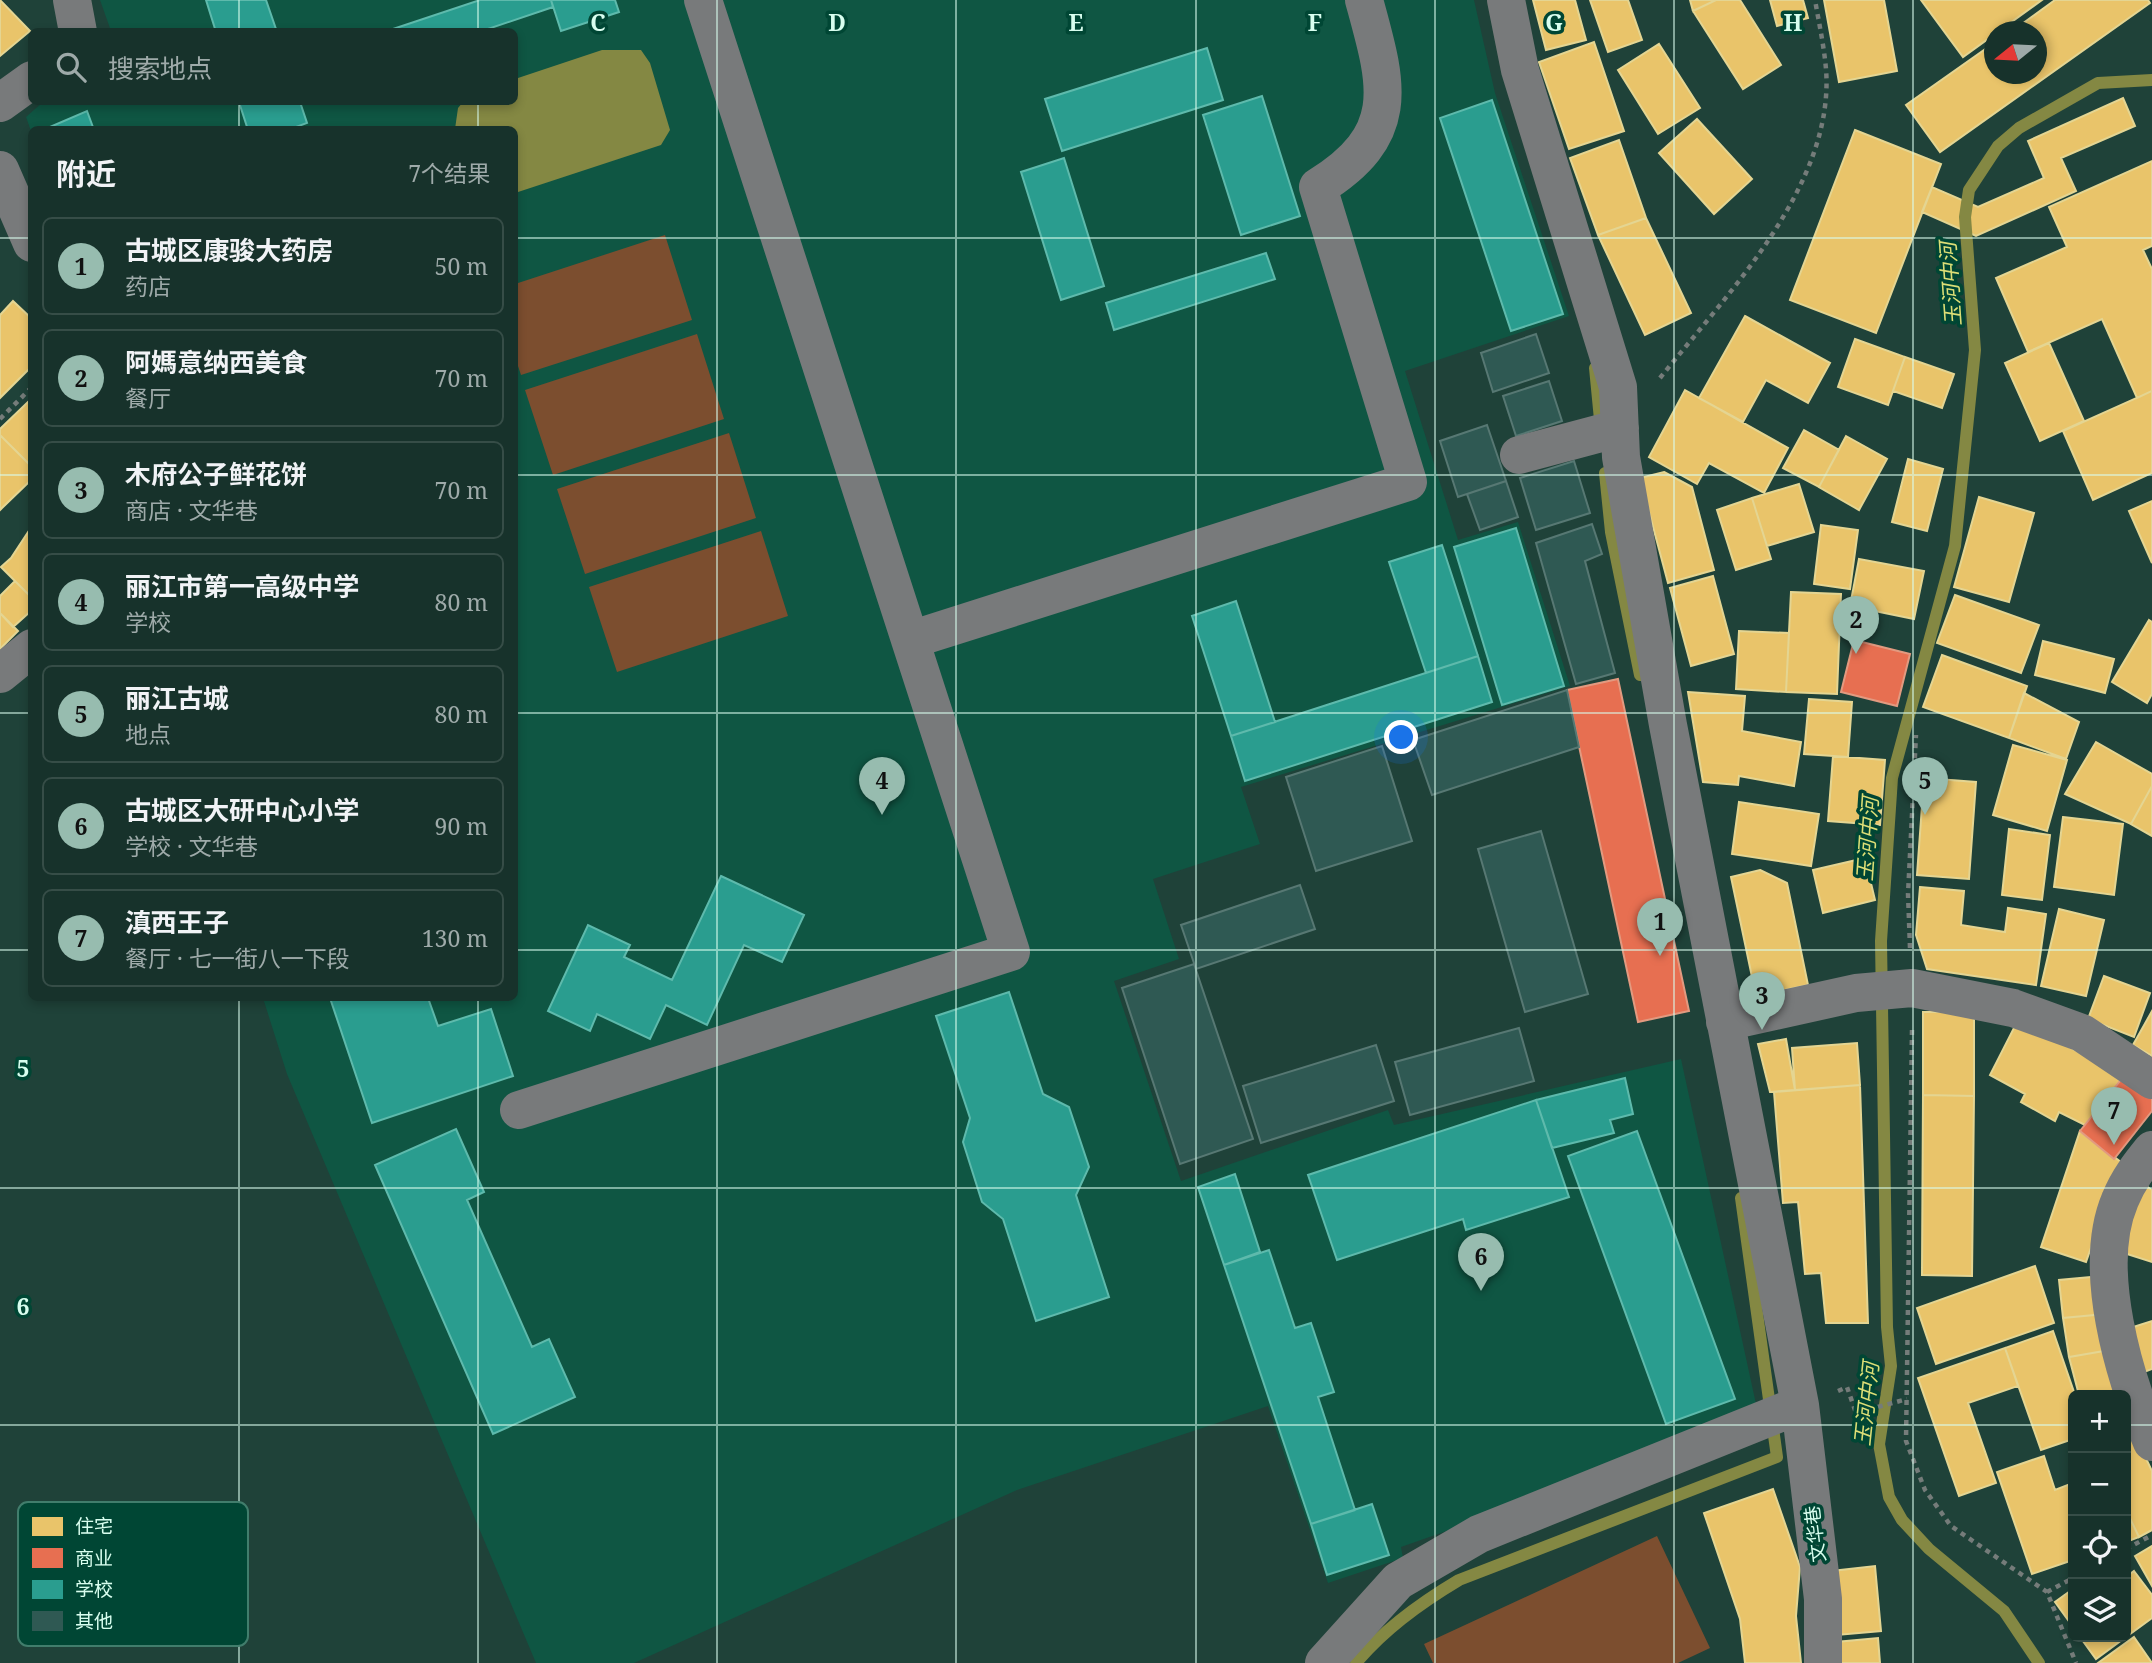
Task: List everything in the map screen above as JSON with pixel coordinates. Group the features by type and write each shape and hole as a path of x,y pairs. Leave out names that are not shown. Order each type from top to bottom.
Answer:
{"street":[{"path":"72,0 77,28"},
{"path":"519,1110 1010,952 703,0"},
{"path":"910,640 1408,482 1318,187 1356,158 1371,138 1382,115 1382,68 1364,0"},
{"name":"文华巷","path":"1506,0 1520,70 1618,387 1621,457 1668,725 1800,1405 1823,1599 1824,1663"},
{"path":"0,103 28,83"},
{"path":"0,170 28,234"},
{"path":"1519,455 1620,428"},
{"path":"0,674 28,651"},
{"path":"1725,1022 1856,993 1912,988 2013,1009 2082,1033 2152,1080"},
{"path":"2152,1150 2131,1175 2118,1202 2109,1247 2117,1336 2126,1373 2152,1442"},
{"path":"1324,1663 1398,1581 1479,1534 1800,1405"}],"path":[{"path":"1620,428 1782,221 1797,195 1810,163 1825,99 1826,70 1815,0"},
{"path":"0,419 28,391"},
{"path":"1916,735 1908,894 1912,988 1906,1441 1925,1490 1951,1526 2047,1592 2076,1663"},
{"path":"1856,1413 1907,1399"},
{"path":"2131,1546 2152,1535"},
{"path":"2047,1592 2071,1579"}],"shaded area":[{"path":"100,0 1474,0 1495,93 1569,316 1405,371 1458,540 1518,522 1570,686 1241,787 1260,844 1153,879 1179,959 1114,981 1181,1181 1388,1110 1394,1125 1681,1059 1756,1404 1455,1528 1401,1547 1403,1558 1328,1583 1268,1406 1017,1490 634,1663 536,1663 287,1074 264,1001 518,1001 518,126 29,126 26,117 40,105 518,105 518,28 110,28"},
{"path":"602,50 641,50 650,63 670,130 661,145 518,192 518,126 455,126 460,105 518,105 518,78"},
{"path":"665,235 692,320 521,375 518,366 518,283"},
{"path":"697,334 724,419 553,475 525,390"},
{"path":"729,433 756,518 585,574 557,489"},
{"path":"761,531 788,616 617,672 589,587"},
{"path":"1657,1536 1710,1648 1678,1663 1433,1663 1424,1644"}],"building: 住宅":[{"path":"0,0 28,29 28,33 0,56"},
{"path":"1533,0 1575,0 1586,40 1546,50"},
{"path":"1590,0 1628,0 1642,40 1608,52"},
{"path":"1690,0 1716,0 1693,11"},
{"path":"1716,0 1740,0 1781,65 1743,89 1693,11"},
{"path":"1770,0 1803,0 1808,18 1777,26"},
{"path":"1824,0 1884,0 1897,71 1839,82"},
{"path":"1921,0 2042,0 2013,21 1984,21 1984,42 1963,57"},
{"path":"2055,0 2148,0 2150,3 2047,76 2047,21 2026,21"},
{"path":"1594,42 1624,131 1569,149 1539,62"},
{"path":"1659,44 1700,108 1658,134 1618,70"},
{"path":"1984,50 1984,84 2036,84 1940,152 1906,105"},
{"path":"2123,98 2135,126 2061,158 2076,191 1976,236 1922,212 1932,187 1978,207 2044,178 2028,141"},
{"path":"1697,119 1752,179 1714,214 1659,153"},
{"path":"1855,130 1941,164 1876,333 1790,300"},
{"path":"1619,140 1646,218 1598,235 1570,158"},
{"path":"2152,161 2152,246 2143,250 2152,269 2152,391 2137,398 2102,319 2028,352 1996,278 2067,247 2049,207"},
{"path":"1646,218 1691,313 1645,335 1598,235"},
{"path":"13,301 28,315 28,370 0,398 0,315"},
{"path":"1745,316 1830,363 1808,403 1766,380 1743,422 1699,398"},
{"path":"1855,339 1905,357 1888,405 1838,387"},
{"path":"2049,343 2084,421 2040,441 2005,363"},
{"path":"1905,357 1954,374 1942,408 1893,391"},
{"path":"1685,390 1788,448 1764,493 1709,463 1697,484 1649,457"},
{"path":"2152,391 2152,473 2093,500 2063,431"},
{"path":"28,402 28,463 0,435 0,429"},
{"path":"1804,430 1839,450 1819,487 1783,468"},
{"path":"0,435 28,463 28,483 0,510"},
{"path":"1846,436 1887,459 1859,510 1819,487"},
{"path":"1908,459 1943,469 1927,531 1892,522"},
{"path":"1664,472 1692,487 1714,570 1668,583 1640,478"},
{"path":"1799,484 1814,532 1767,546 1752,498"},
{"path":"1979,497 2034,513 2009,602 1954,587"},
{"path":"1752,498 1771,559 1736,570 1717,510"},
{"path":"2152,501 2152,563 2129,511"},
{"path":"1821,525 1858,530 1850,589 1814,584"},
{"path":"28,532 28,594 1,567 11,558"},
{"path":"1859,559 1924,571 1914,619 1850,606"},
{"path":"1713,576 1734,654 1691,666 1670,588"},
{"path":"15,581 28,594 28,614 13,627 0,613 0,596"},
{"path":"1791,592 1841,594 1837,694 1786,692"},
{"path":"1955,595 2039,625 2021,673 1937,643"},
{"path":"0,613 18,631 0,649"},
{"path":"2149,620 2152,622 2152,694 2147,703 2112,682"},
{"path":"1739,631 1789,633 1786,692 1736,689"},
{"path":"2043,641 2114,659 2105,693 2035,675"},
{"path":"1942,655 2027,686 2009,738 1923,707"},
{"path":"1688,692 1745,696 1742,731 1801,742 1794,786 1739,776 1738,785 1703,782"},
{"path":"2024,693 2079,722 2066,759 2009,738"},
{"path":"1809,699 1852,702 1848,757 1804,754"},
{"path":"2096,742 2152,774 2152,786 2131,824 2065,794"},
{"path":"2013,745 2067,760 2047,831 1993,815"},
{"path":"1833,756 1885,760 1880,825 1828,821"},
{"path":"1924,778 1976,782 1969,879 1917,875"},
{"path":"2152,786 2152,836 2131,824"},
{"path":"1739,802 1819,814 1811,866 1732,854"},
{"path":"2063,817 2123,824 2114,895 2054,887"},
{"path":"2009,829 2050,835 2042,900 2002,895"},
{"path":"1865,858 1875,900 1823,913 1813,870"},
{"path":"1760,870 1787,883 1808,985 1756,996 1731,877"},
{"path":"1920,887 1964,891 1961,925 2005,932 2008,908 2046,914 2036,985 1927,969 1916,935"},
{"path":"2059,909 2104,920 2086,996 2041,986"},
{"path":"2104,976 2150,993 2134,1037 2088,1019"},
{"path":"2152,1011 2152,1056 2133,1045"},
{"path":"1923,1012 1974,1012 1974,1096 1923,1095"},
{"path":"2018,1020 2124,1076 2085,1125 2059,1112 2055,1121 2021,1102 2025,1094 1990,1075"},
{"path":"1786,1039 1795,1090 1770,1092 1758,1044"},
{"path":"1857,1043 1860,1085 1795,1090 1792,1048"},
{"path":"1860,1085 1868,1323 1826,1323 1821,1273 1805,1274 1798,1202 1783,1203 1774,1092"},
{"path":"1923,1095 1974,1096 1972,1276 1922,1275"},
{"path":"2080,1131 2121,1162 2086,1262 2041,1247"},
{"path":"2143,1184 2152,1190 2152,1262 2121,1252"},
{"path":"2035,1266 2054,1323 1936,1364 1917,1308"},
{"path":"2101,1276 2105,1314 2063,1318 2059,1280"},
{"path":"2105,1314 2110,1350 2069,1357 2063,1318"},
{"path":"2152,1321 2152,1369 2139,1374 2124,1330"},
{"path":"2053,1331 2073,1390 2068,1390 2068,1441 2041,1450 2005,1348"},
{"path":"2005,1348 2018,1386 1968,1403 1996,1483 1959,1496 1918,1378"},
{"path":"2110,1350 2122,1390 2078,1390 2069,1357"},
{"path":"2131,1424 2152,1471 2152,1530 2139,1537 2131,1520"},
{"path":"2044,1456 2055,1490 2068,1485 2068,1562 2032,1574 1997,1472"},
{"path":"1773,1489 1800,1567 1796,1616 1801,1663 1745,1663 1740,1619 1704,1513"},
{"path":"2131,1520 2139,1537 2131,1540"},
{"path":"2152,1546 2152,1586 2135,1556"},
{"path":"1875,1566 1881,1631 1837,1635 1832,1571"},
{"path":"2134,1571 2152,1595 2152,1618 2131,1633 2131,1579"},
{"path":"2068,1593 2068,1620 2055,1602"},
{"path":"2134,1637 2152,1663 2098,1663 2127,1642 2131,1642"},
{"path":"1878,1638 1880,1663 1838,1663 1836,1642"},
{"path":"2084,1642 2119,1642 2096,1659"}],"building: 商业":[{"path":"1854,640 1910,654 1897,706 1841,692"},
{"path":"1618,679 1689,1011 1638,1022 1567,690"},
{"path":"2124,1076 2152,1098 2152,1111 2114,1159 2080,1131"}],"building: 学校":[{"path":"206,0 266,0 276,28 215,28"},
{"path":"480,0 551,0 553,7 491,28 396,28"},
{"path":"551,0 615,0 619,12 561,31"},
{"path":"1207,48 1223,100 1062,151 1045,99"},
{"path":"1262,96 1300,216 1241,235 1203,115"},
{"path":"1492,100 1563,314 1511,331 1440,118"},
{"path":"240,105 301,105 307,123 299,126 247,126"},
{"path":"87,111 93,126 52,126"},
{"path":"1064,158 1104,286 1061,300 1021,172"},
{"path":"1266,253 1275,279 1114,330 1106,303"},
{"path":"1516,528 1564,686 1502,705 1454,547"},
{"path":"1442,545 1478,656 1426,673 1389,562"},
{"path":"1236,601 1275,722 1231,736 1192,616"},
{"path":"1478,656 1492,702 1245,781 1231,736"},
{"path":"721,876 804,915 782,962 744,945 707,1025 666,1005 650,1039 597,1014 590,1031 548,1011 588,925 630,945 624,957 672,980"},
{"path":"1009,992 1043,1094 1069,1107 1089,1167 1076,1195 1109,1297 1036,1321 1003,1219 982,1202 963,1142 970,1118 936,1016"},
{"path":"331,1001 429,1001 438,1026 491,1009 513,1076 372,1123"},
{"path":"1625,1078 1633,1114 1610,1120 1614,1133 1552,1148 1536,1100"},
{"path":"1536,1100 1569,1197 1466,1230 1463,1219 1337,1260 1308,1175"},
{"path":"456,1129 484,1192 467,1200 532,1347 549,1339 575,1397 493,1434 375,1165"},
{"path":"1637,1131 1735,1399 1666,1424 1568,1156"},
{"path":"1235,1174 1260,1252 1224,1265 1198,1187"},
{"path":"1269,1250 1295,1328 1311,1323 1334,1392 1318,1397 1355,1510 1311,1524 1224,1265"},
{"path":"1372,1504 1389,1555 1327,1575 1311,1524"}],"building: 其他":[{"path":"1536,334 1549,373 1493,392 1481,353"},
{"path":"1549,381 1562,421 1516,436 1503,396"},
{"path":"1487,425 1506,481 1458,497 1440,441"},
{"path":"1574,461 1590,513 1536,530 1520,478"},
{"path":"1506,481 1518,517 1480,530 1467,494"},
{"path":"1592,524 1602,554 1585,561 1615,673 1576,684 1536,543"},
{"path":"1567,690 1579,747 1432,795 1413,740"},
{"path":"1382,746 1412,841 1316,871 1286,777"},
{"path":"1541,831 1588,994 1525,1012 1478,849"},
{"path":"1300,885 1315,929 1196,969 1181,925"},
{"path":"1194,964 1253,1139 1180,1164 1122,988"},
{"path":"1519,1028 1534,1081 1410,1115 1395,1062"},
{"path":"1376,1045 1394,1101 1261,1143 1243,1086"}],"waterway":[{"name":"玉河中河","path":"2039,1663 2004,1611 1929,1549 1902,1520 1889,1497 1879,1444 1891,1366 1887,1327 1881,941 1892,778 1955,546 1975,350 1965,217 1969,190 1998,146 2019,128 2098,83 2152,80"},
{"path":"1595,368 1601,430"},
{"path":"1605,473 1611,532 1640,675"},
{"path":"1356,1663 1404,1617 1459,1580 1777,1457 1741,1198"}],"place":[{"name":"阿媽意纳西美食","path":"1856,654"},
{"name":"丽江市第一高级中学","path":"882,815"},
{"name":"丽江古城","path":"1925,815"},
{"name":"古城区康骏大药房","path":"1660,956"},
{"name":"木府公子鲜花饼","path":"1762,1030"},
{"name":"滇西王子","path":"2114,1145"},
{"name":"古城区大研中心小学","path":"1481,1291"}]}
